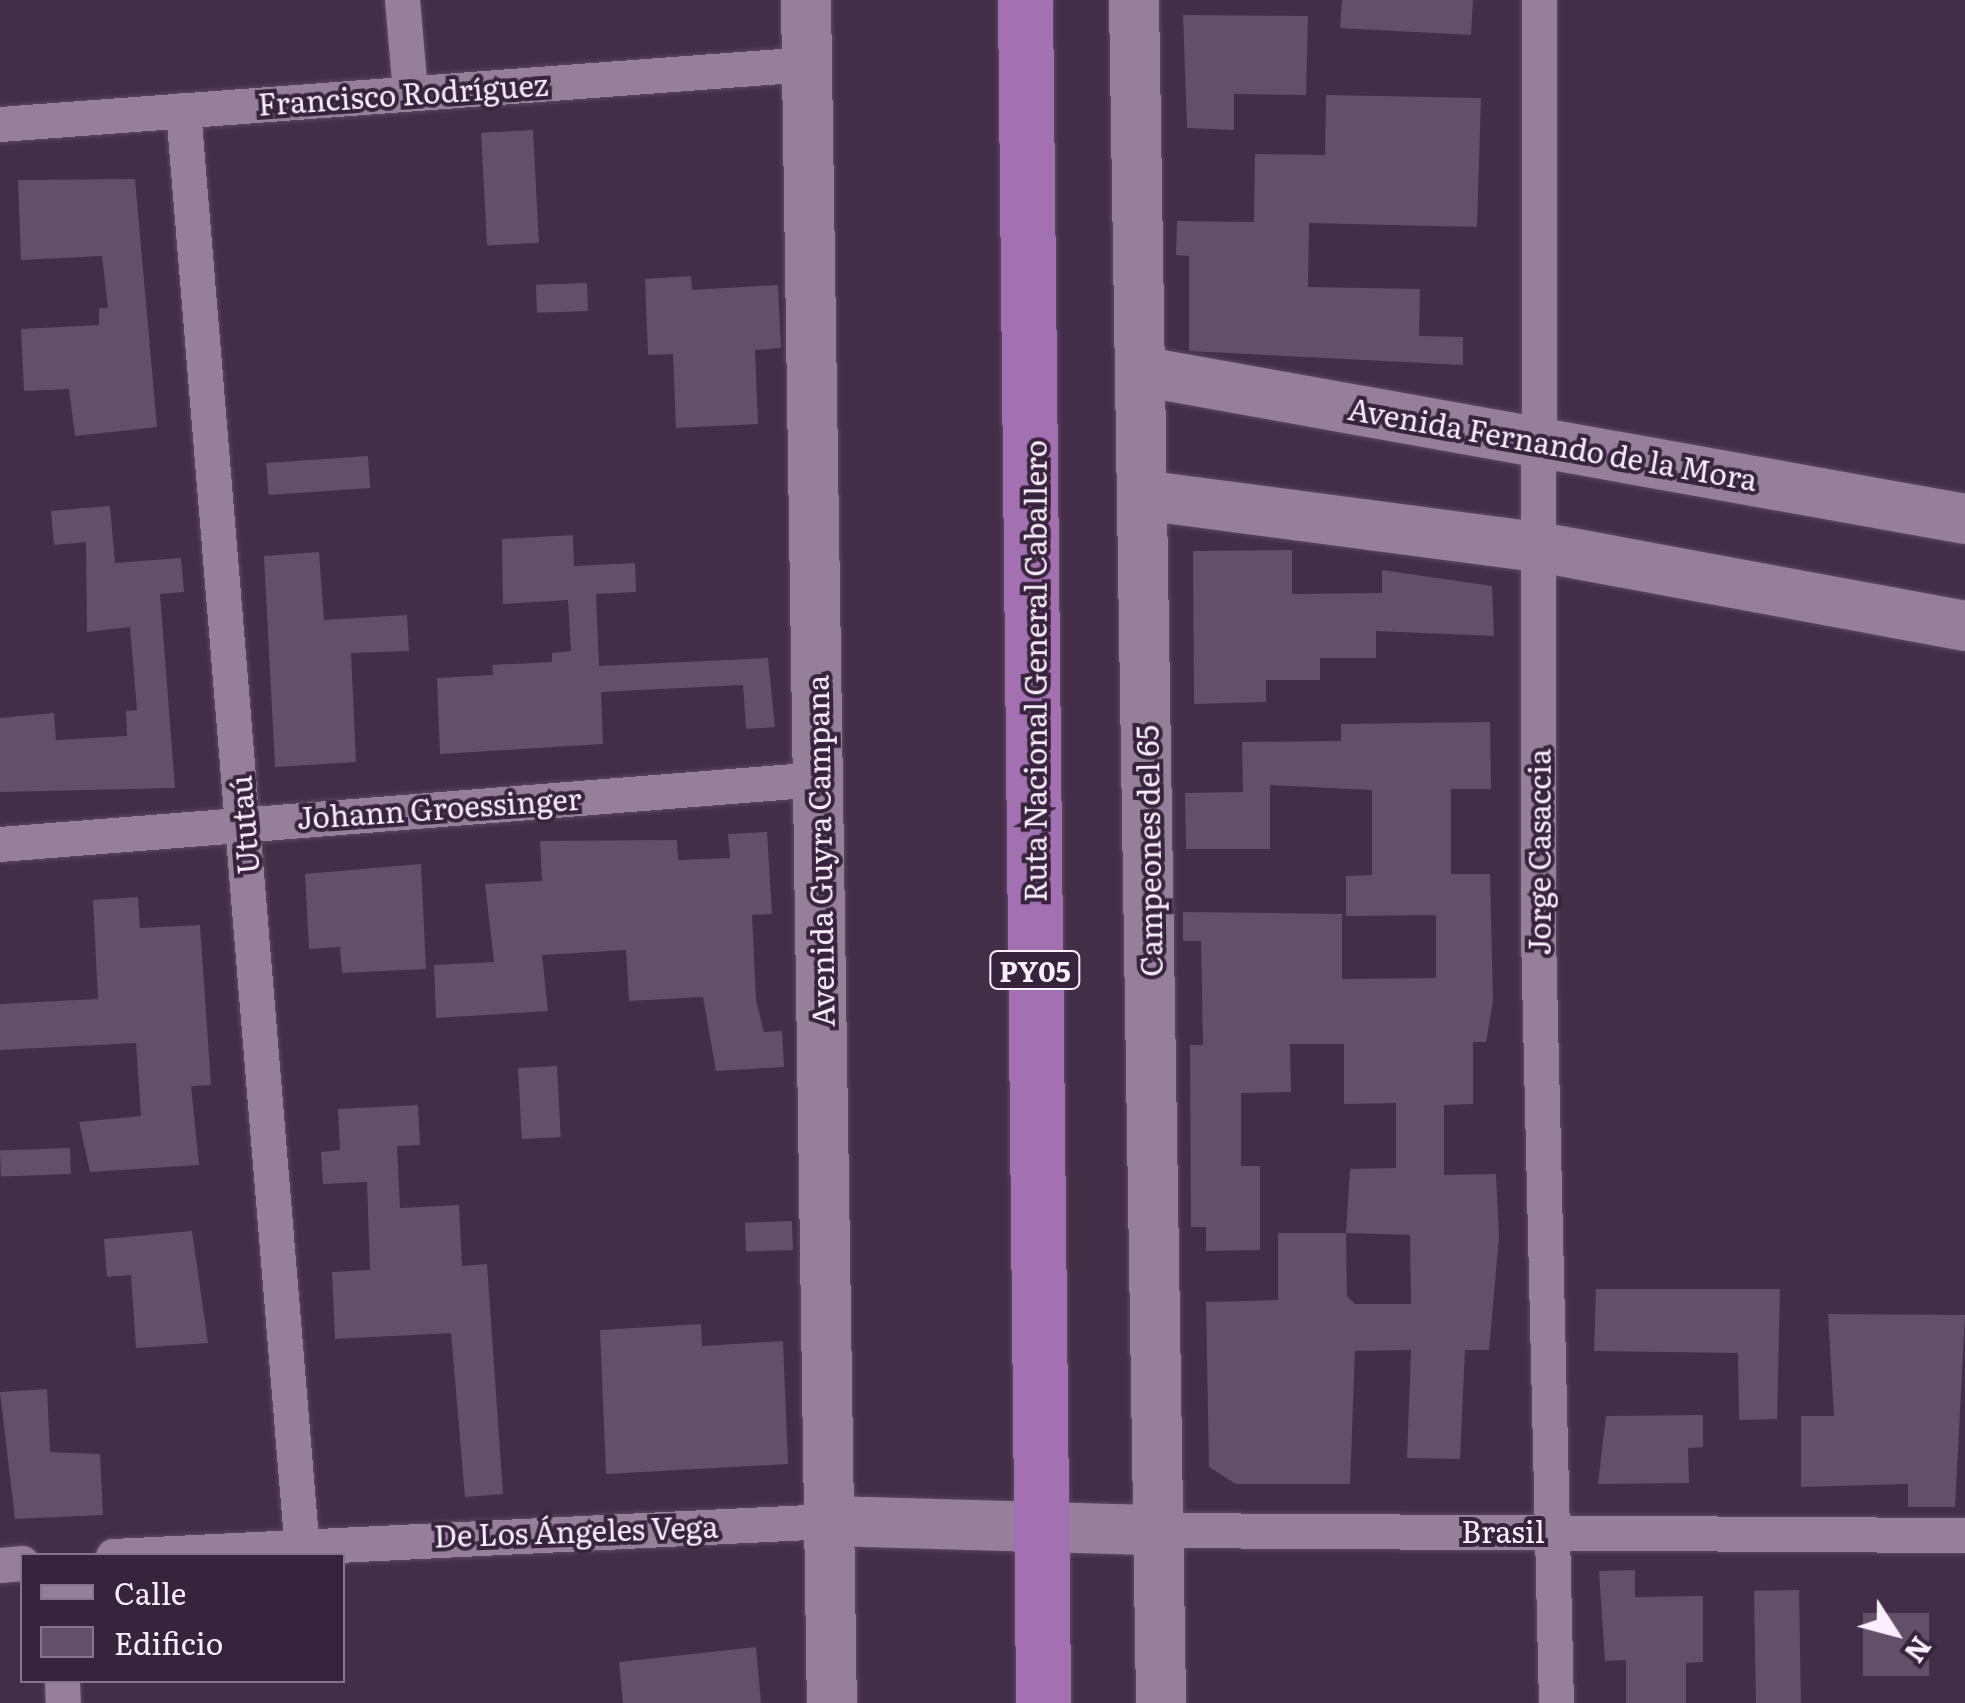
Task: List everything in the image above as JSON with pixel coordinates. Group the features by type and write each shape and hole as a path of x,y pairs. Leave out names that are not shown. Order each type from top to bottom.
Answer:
{"highway":[{"name":"Ruta Nacional General Caballero","path":"1025,0 1043,1703"}],"street":[{"path":"402,0 410,91"},
{"name":"Avenida Guyra Campana","path":"806,0 832,1703"},
{"name":"Campeones del 65","path":"1134,0 1161,1703"},
{"name":"Jorge Casaccia","path":"1538,0 1539,546 1556,1703"},
{"name":"Francisco Rodríguez","path":"0,124 807,64"},
{"name":"Ututaú","path":"183,110 301,1540"},
{"name":"Avenida Fernando de la Mora","path":"1140,372 1539,437 1965,518"},
{"path":"1142,495 1539,546 1965,626"},
{"name":"Johann Groessinger","path":"0,844 242,821 818,779"},
{"name":"De Los Ángeles Vega","path":"148,1553 301,1540 829,1521 1040,1522"},
{"name":"Brasil","path":"1040,1522 1159,1530 1965,1535"}],"building":[{"path":"1342,0 1473,0 1471,35 1340,28"},
{"path":"1183,15 1308,16 1306,95 1234,94 1234,130 1187,128"},
{"path":"1326,95 1481,98 1477,227 1309,223 1308,287 1420,289 1419,336 1463,337 1463,365 1189,351 1189,256 1176,255 1177,221 1254,222 1255,154 1325,155"},
{"path":"533,130 539,243 487,246 481,133"},
{"path":"135,179 157,427 75,436 69,389 24,391 21,329 99,325 99,308 108,308 102,256 21,260 18,180"},
{"path":"691,276 692,290 778,285 781,348 755,350 758,424 676,428 673,354 648,355 645,279"},
{"path":"587,283 588,311 537,313 536,285"},
{"path":"368,456 370,488 268,495 266,463"},
{"path":"110,506 115,563 181,558 184,592 160,594 175,788 0,792 0,718 54,713 56,740 127,736 126,711 137,710 130,627 87,632 86,542 54,545 51,511"},
{"path":"573,535 574,566 635,563 636,592 596,594 599,666 768,658 775,727 746,729 743,685 601,692 603,744 440,754 437,678 493,675 492,665 552,662 552,653 571,651 568,600 503,604 502,539"},
{"path":"1292,550 1292,594 1382,593 1382,570 1492,586 1494,636 1376,631 1376,658 1320,658 1320,680 1266,680 1266,702 1194,704 1193,551"},
{"path":"319,552 324,620 407,615 409,651 351,653 356,762 275,767 264,556"},
{"path":"1490,722 1491,789 1451,789 1451,874 1490,874 1493,1001 1486,1042 1473,1042 1473,1104 1444,1105 1444,1175 1496,1174 1499,1237 1489,1350 1465,1350 1460,1459 1407,1458 1411,1350 1355,1351 1350,1484 1236,1484 1209,1467 1206,1302 1278,1300 1278,1233 1346,1233 1350,1169 1396,1168 1396,1103 1344,1104 1344,1044 1290,1044 1291,1092 1241,1093 1241,1166 1260,1166 1260,1250 1206,1251 1206,1227 1191,1227 1190,1045 1203,1045 1201,941 1183,941 1183,912 1342,914 1342,979 1436,978 1436,915 1346,916 1346,876 1372,875 1372,790 1270,785 1270,849 1186,849 1185,793 1243,792 1242,742 1341,741 1341,724","holes":["1346,1233 1410,1235 1411,1304 1355,1304 1347,1296"]},
{"path":"767,832 772,914 752,915 756,1000 764,1032 782,1031 784,1067 716,1071 703,997 629,1001 626,950 542,955 548,1011 436,1018 434,965 494,962 485,884 542,881 540,841 677,840 678,860 730,858 728,834"},
{"path":"421,864 426,969 342,973 340,947 309,949 305,874"},
{"path":"138,897 140,928 200,925 211,1085 191,1086 199,1165 90,1172 79,1122 141,1116 136,1043 0,1050 0,1004 98,999 93,900"},
{"path":"557,1066 561,1137 522,1139 518,1068"},
{"path":"418,1105 420,1145 397,1146 400,1208 459,1205 462,1266 487,1264 503,1494 465,1497 451,1333 335,1339 332,1272 370,1270 367,1182 323,1184 321,1152 340,1150 338,1109"},
{"path":"70,1148 71,1174 1,1176 0,1150"},
{"path":"792,1221 793,1250 746,1252 745,1223"},
{"path":"192,1231 208,1343 136,1348 131,1275 107,1277 104,1239"},
{"path":"1596,1289 1780,1289 1777,1419 1739,1420 1738,1353 1594,1351"},
{"path":"1828,1314 1965,1315 1955,1507 1908,1507 1908,1484 1801,1487 1801,1416 1834,1416"},
{"path":"701,1324 702,1346 783,1341 788,1464 606,1474 600,1330"},
{"path":"47,1389 50,1452 100,1454 103,1515 15,1519 0,1392"},
{"path":"1703,1415 1703,1447 1688,1448 1689,1483 1598,1484 1606,1416"},
{"path":"1635,1570 1635,1597 1703,1596 1703,1662 1686,1663 1686,1703 1626,1703 1626,1660 1605,1661 1599,1571"},
{"path":"1799,1590 1801,1703 1756,1703 1754,1591"},
{"path":"1863,1613 1929,1613 1929,1676 1863,1676"},
{"path":"756,1647 761,1703 623,1703 619,1662"}]}
